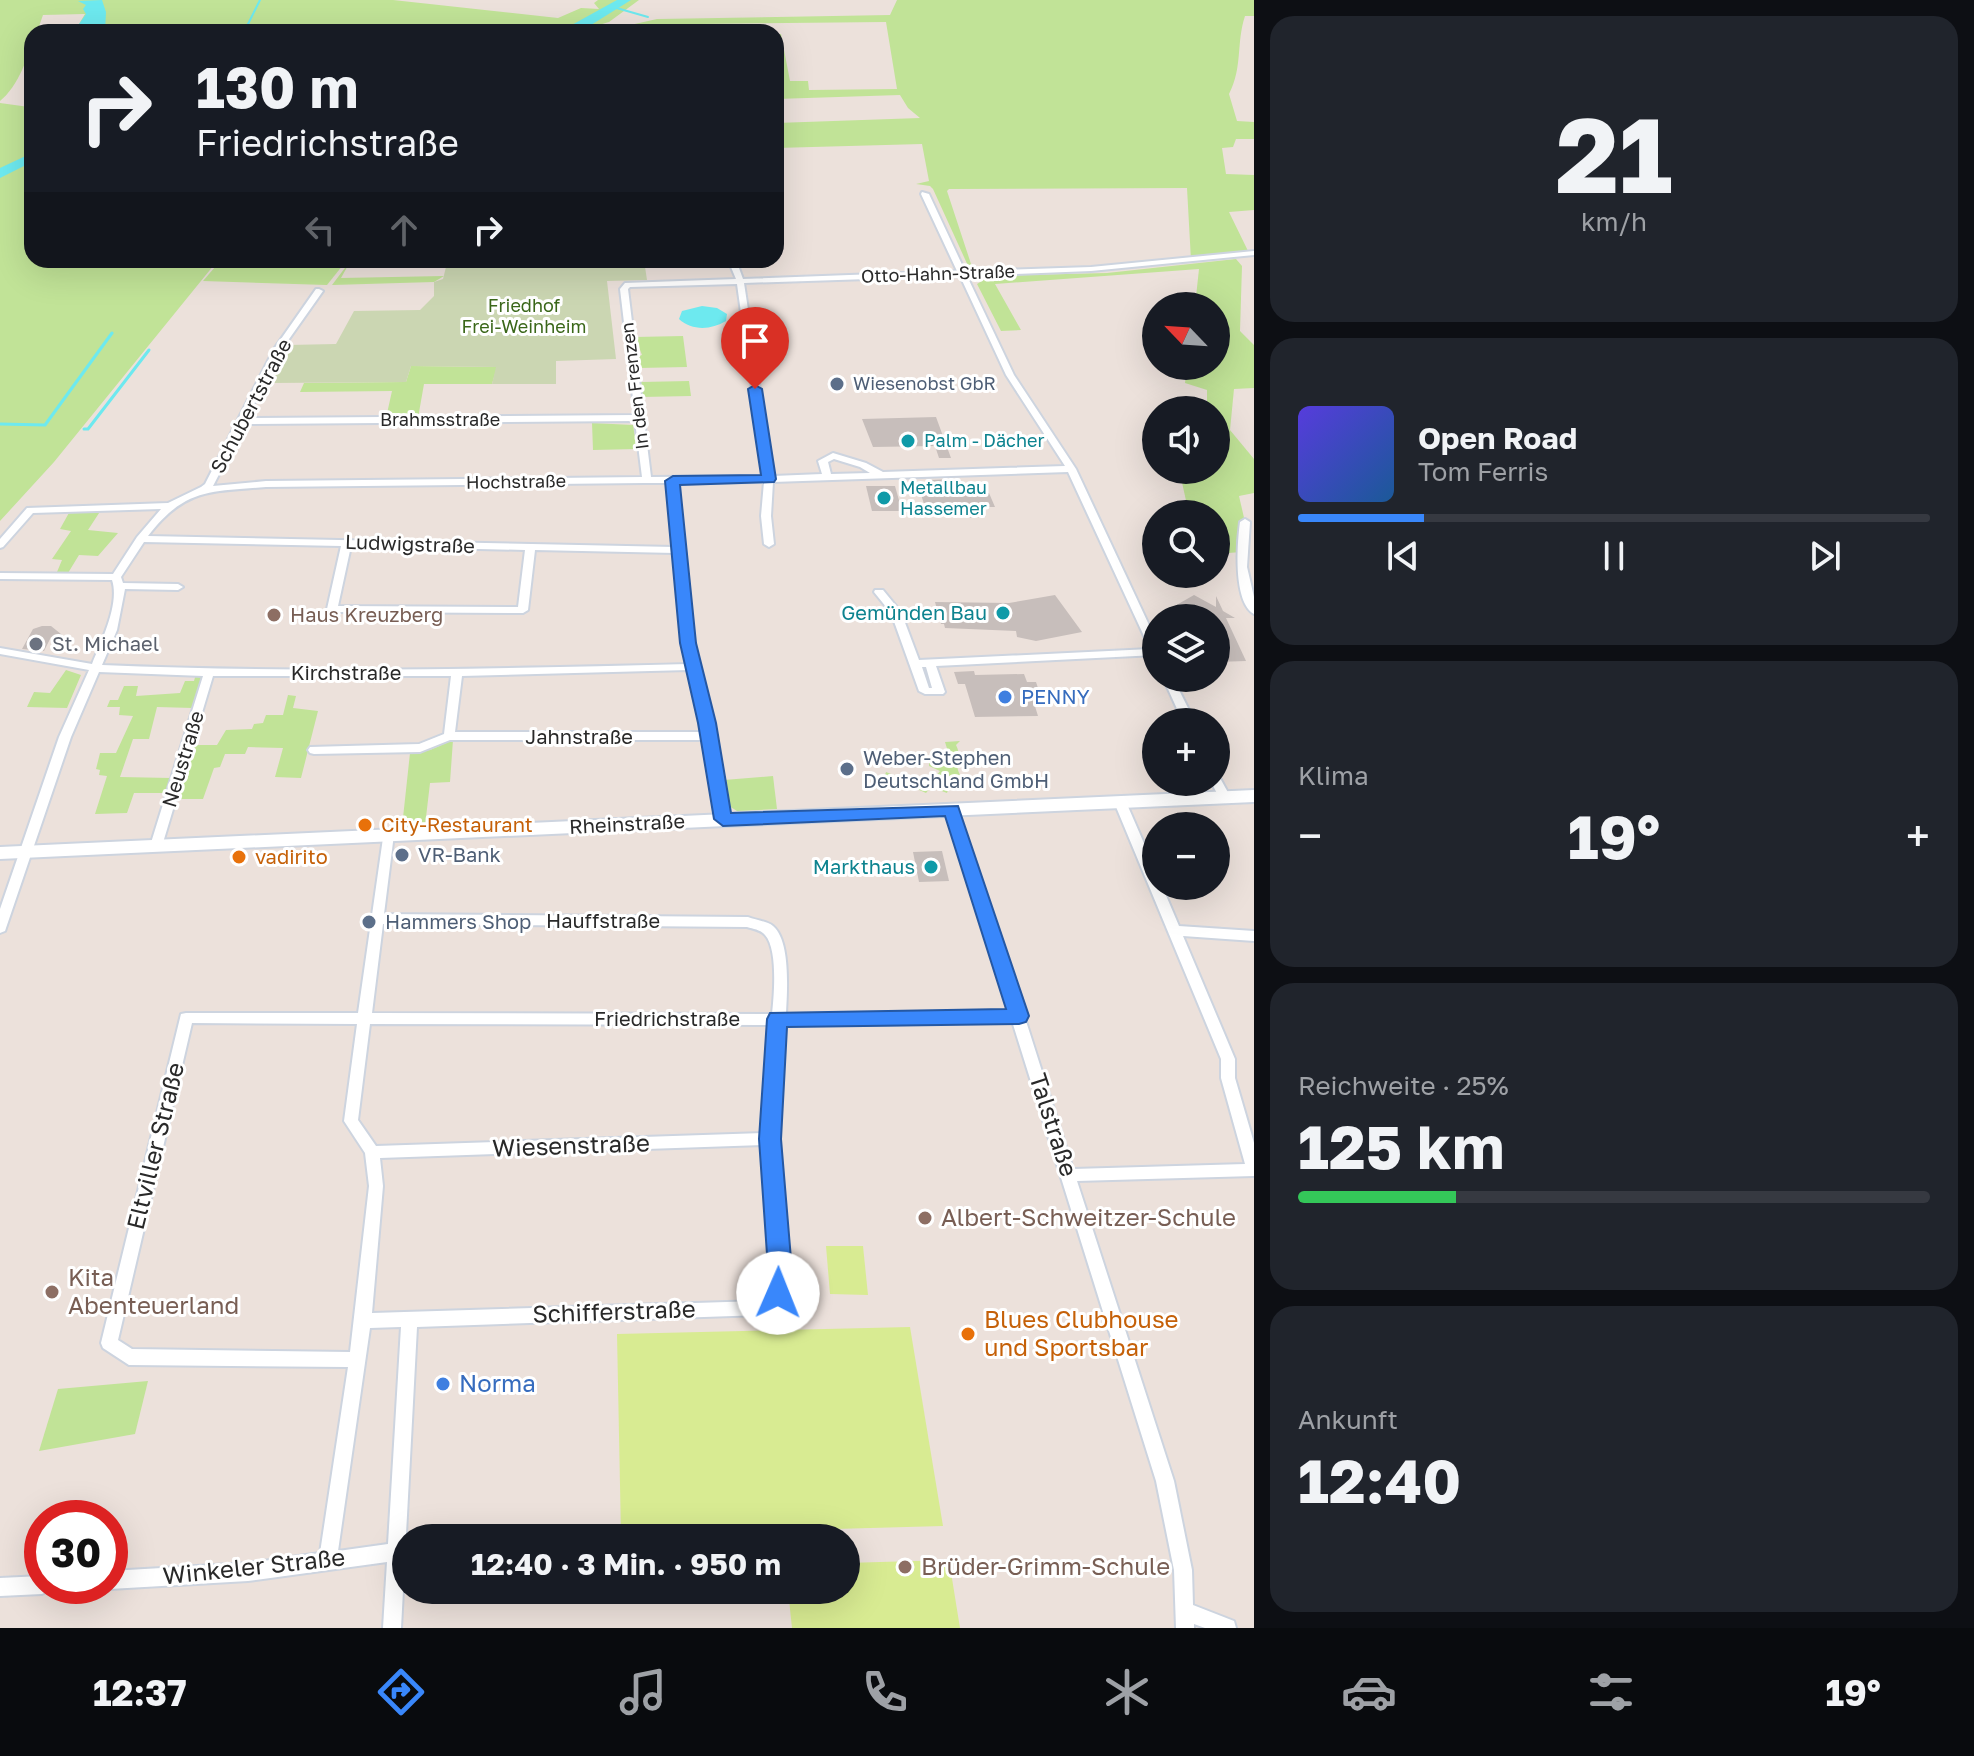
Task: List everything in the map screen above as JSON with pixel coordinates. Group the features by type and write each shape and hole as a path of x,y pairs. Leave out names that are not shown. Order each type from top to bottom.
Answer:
{"street":[{"path":"925,194 1010,375 1071,469 1142,622"},
{"name":"Otto-Hahn-Straße","path":"624,291 635,283 1091,269 1254,253"},
{"path":"735,268 740,280 769,479 766,516 769,544"},
{"name":"Schubertstraße","path":"24,852 65,737 112,630 117,581 122,565 169,506 205,490 278,349 319,291"},
{"name":"In den Frenzen","path":"624,291 647,481"},
{"name":"Brahmsstraße","path":"241,421 639,418"},
{"name":"Hochstraße","path":"827,476 823,461 833,456 849,459 879,474"},
{"name":"Hochstraße","path":"205,490 266,484 673,481 1071,469"},
{"path":"673,481 677,550 693,667 723,819"},
{"path":"0,545 30,510 169,506"},
{"path":"1245,522 1240,561 1254,611"},
{"name":"Ludwigstraße","path":"143,539 677,550"},
{"path":"347,542 332,609 523,610 530,548"},
{"path":"0,576 178,587"},
{"path":"879,592 896,612 925,691 939,692 930,663"},
{"name":"Kirchstraße","path":"0,651 94,668 209,673 693,667"},
{"path":"915,664 1142,653"},
{"path":"449,736 457,672"},
{"name":"Neustraße","path":"156,846 209,673"},
{"name":"Jahnstraße","path":"314,750 420,748 449,736 709,736"},
{"name":"Rheinstraße","path":"1230,791 1254,796"},
{"name":"Rheinstraße","path":"0,853 1120,802 1166,796"},
{"path":"1120,802 1142,853"},
{"name":"Talstraße","path":"952,810 1165,1481 1179,1541 1185,1619"},
{"path":"328,1559 363,1321 376,1186 372,1152 351,1121 388,834"},
{"path":"0,928 24,852"},
{"path":"1069,1175 1254,1169 1228,1078 1228,1059 1162,900"},
{"name":"Hauffstraße","path":"377,919 748,922 768,929 775,939"},
{"path":"1176,931 1254,936"},
{"name":"Schifferstraße","path":"409,1320 762,1308 772,1301 781,1283 770,1139 777,1019 782,1002 782,976 775,939"},
{"name":"Friedrichstraße","path":"364,1018 1019,1016"},
{"name":"Eltviller Straße","path":"356,1360 129,1357 109,1343 186,1018 364,1018"},
{"name":"Wiesenstraße","path":"372,1152 770,1139"},
{"path":"363,1321 409,1320 399,1524"},
{"name":"Winkeler Straße","path":"128,1579 248,1572 392,1553"},
{"path":"0,1587 24,1586"},
{"path":"392,1628 394,1604"},
{"path":"1185,1619 1227,1628"}],"green space":[{"path":"0,0 393,0 558,18 581,8 599,9 594,3 598,0 639,0 602,24 79,24 85,14 43,15 40,24 24,24 24,64 12,88 0,101"},
{"path":"897,0 1254,0 1254,16 1245,16 1242,26 1236,74 1229,94 1237,121 1254,122 1254,139 1236,139 1233,147 1222,148 1226,174 1254,175 1254,210 1229,212 1249,253 1191,260 1187,188 949,189 947,191 973,270 969,268 933,189 916,184 929,181 922,144 784,148 784,123 920,118 908,108 900,95 784,99 784,50 790,81 808,81 809,90 897,89 886,22 635,24 657,19 890,15"},
{"path":"0,103 24,106 24,268 212,268 54,462 0,521"},
{"path":"1236,259 1242,266 1240,331 1254,345 1254,388 1234,389 1230,430 1230,396 1207,396 1207,390 1185,383 1185,380 1230,380 1230,292 1197,292 1199,269 995,284 1021,330 1001,331 977,284 990,276 1107,273"},
{"path":"214,268 341,268 327,285 203,281"},
{"path":"345,268 341,278 444,276 434,282 332,285"},
{"name":"Friedhof Frei-Weinheim","path":"446,268 645,268 647,280 607,281 616,359 556,361 556,384 492,384 496,367 411,366 406,382 272,383 288,345 336,344 354,311 420,310 434,296 434,282 443,279"},
{"path":"683,336 687,367 639,368 638,356 642,355 635,337"},
{"path":"411,366 497,367 492,384 424,384 418,418 386,418 392,391 300,392 304,383 406,382"},
{"path":"689,381 691,396 642,397 641,382"},
{"path":"592,423 633,425 637,449 593,450"},
{"path":"1230,430 1254,459 1254,493 1239,496 1245,522 1241,552 1230,553 1230,500 1186,500 1182,484 1230,484"},
{"path":"101,510 88,530 118,533 98,556 79,555 68,573 57,572 62,560 52,559 71,531 60,529 70,511"},
{"path":"66,670 81,675 67,708 27,707 34,692 50,693"},
{"path":"196,674 203,674 193,708 157,707 149,739 133,739 120,777 171,778 166,793 134,793 127,813 95,814 107,776 99,775 100,770 96,769 100,753 116,753 133,716 119,715 120,707 107,707 110,700 118,700 124,686 138,686 136,696 180,693 185,681 194,681"},
{"path":"288,695 296,696 293,708 318,711 301,778 275,777 283,748 248,747 245,754 225,754 220,767 214,768 203,799 175,799 195,745 217,745 226,730 252,729 254,724 263,723 266,715 283,715"},
{"path":"453,740 450,782 430,783 425,826 402,827 410,753 430,750"},
{"path":"960,741 956,745 958,768 968,784 964,789 948,790 947,793 931,787 926,793 885,775 886,772 926,788 940,771 929,766 929,761 949,762 953,755 949,755 945,742"},
{"path":"773,776 777,809 737,811 729,806 724,780"},
{"path":"826,1246 863,1246 868,1295 830,1294"},
{"path":"910,1327 943,1526 860,1528 860,1524 621,1524 617,1334"},
{"path":"148,1381 135,1434 39,1451 58,1389"},
{"path":"949,1560 960,1628 792,1628 789,1604 860,1604 860,1563"}],"water":[{"path":"102,0 105,24 79,24 86,14 83,9 86,5 78,1"},
{"path":"702,306 717,308 727,314 726,321 702,328 690,326 679,319 682,311"}],"building":[{"path":"936,417 951,458 939,458 935,446 873,447 862,419"},
{"path":"955,479 960,493 989,493 995,507 982,507 986,517 966,518 963,507 947,508 945,503 924,504 918,485 930,485 928,480"},
{"name":"Metallbau Hassemer","path":"866,486 895,486 902,511 872,511"},
{"name":"Gemünden Bau","path":"1055,595 1082,632 1036,641 1017,637 1016,631 945,628 935,602 1009,603"},
{"path":"1194,595 1210,604 1178,604"},
{"name":"St. Michael","path":"51,626 66,638 51,637 44,651 22,649 33,629"},
{"path":"1230,627 1246,661 1230,662"},
{"name":"PENNY","path":"974,671 975,675 1024,674 1027,682 1036,682 1043,703 1034,703 1038,716 975,717 965,684 958,684 954,672"},
{"name":"Markthaus","path":"942,851 949,881 919,882 913,852"}],"waterway":[{"path":"248,24 260,0"},
{"path":"586,24 625,0"},
{"path":"613,7 648,17"},
{"path":"0,174 24,161"},
{"path":"0,424 45,425 112,333"},
{"path":"84,429 88,429 149,350"}],"place":[{"name":"Wiesenobst GbR","path":"837,384"},
{"name":"Palm - Dächer","path":"908,441"},
{"name":"Metallbau Hassemer","path":"884,498"},
{"name":"Gemünden Bau","path":"1003,613"},
{"name":"Haus Kreuzberg","path":"274,615"},
{"name":"St. Michael","path":"36,644"},
{"name":"PENNY","path":"1005,697"},
{"name":"Weber-Stephen Deutschland GmbH","path":"847,769"},
{"name":"City-Restaurant","path":"365,825"},
{"name":"VR-Bank","path":"402,855"},
{"name":"vadirito","path":"239,857"},
{"name":"Markthaus","path":"931,867"},
{"name":"Hammers Shop","path":"369,922"},
{"name":"Albert-Schweitzer-Schule","path":"925,1218"},
{"name":"Kita Abenteuerland","path":"52,1292"},
{"name":"Blues Clubhouse und Sportsbar","path":"968,1334"},
{"name":"Norma","path":"443,1384"},
{"name":"Brüder-Grimm-Schule","path":"905,1567"}],"route":[{"path":"755,389 769,479 673,481 683,611 707,723 723,819 952,810 1019,1016 777,1019 770,1139 781,1283 778,1293"}]}
